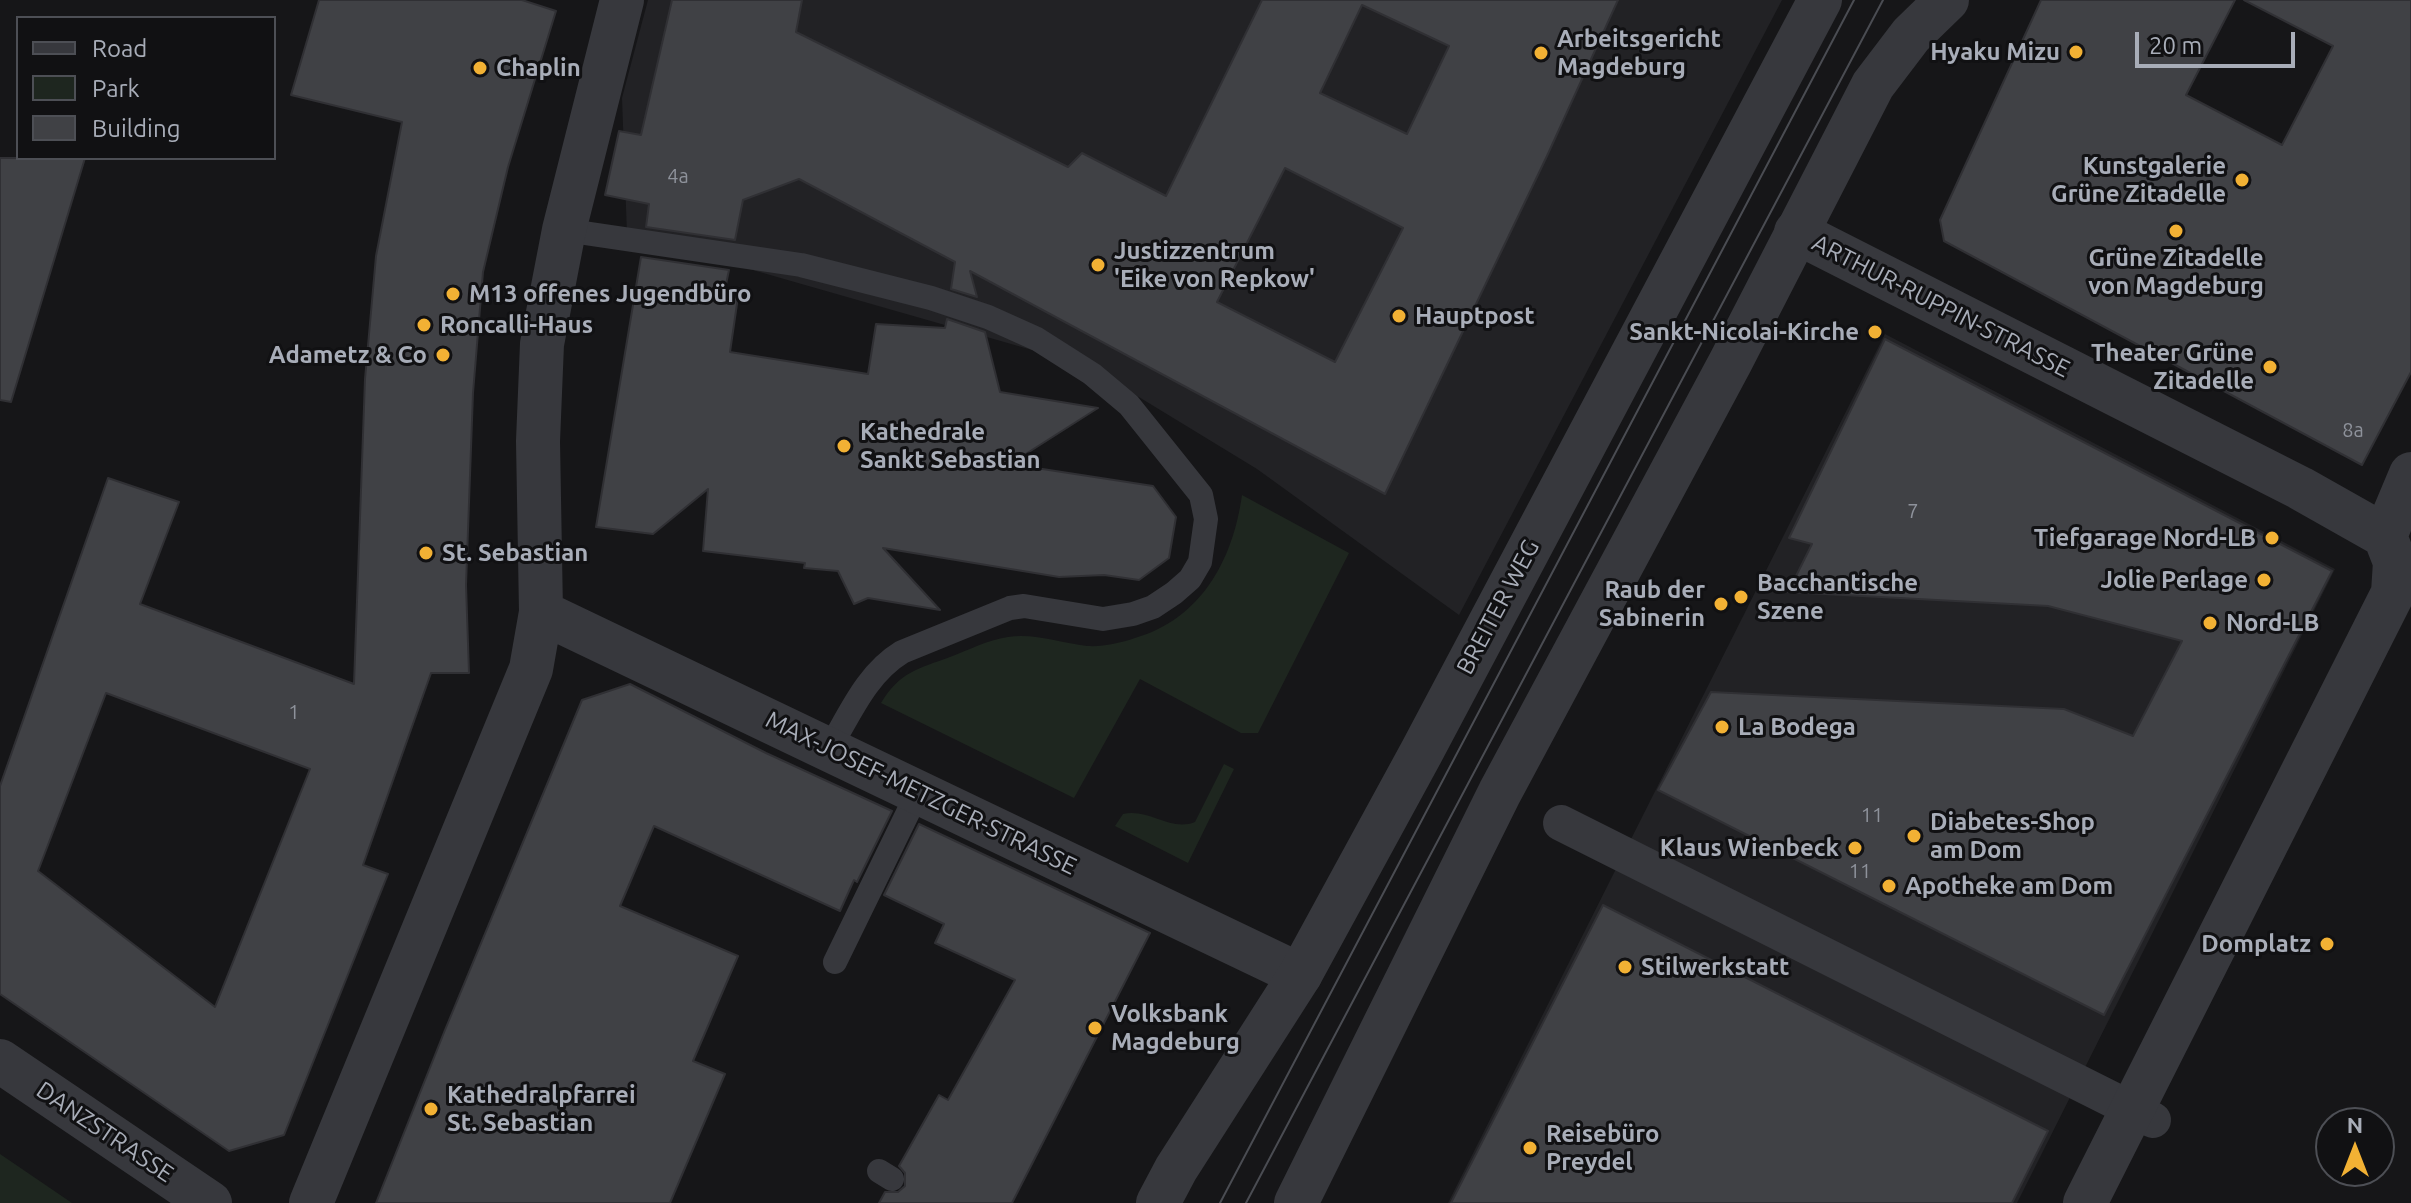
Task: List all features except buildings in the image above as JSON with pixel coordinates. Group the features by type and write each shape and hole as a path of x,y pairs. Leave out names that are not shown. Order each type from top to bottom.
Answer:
{"street":[{"path":"311,1203 525,689 541,612 538,498 542,344 564,230 622,0"},
{"name":"BREITER WEG","path":"1158,1203 1176,1169 1300,975 1429,739 1820,0"},
{"path":"1296,1203 1500,792 1731,361 1873,85 1911,35 1947,0"},
{"name":"ARTHUR-RUPPIN-STRASSE","path":"1796,232 2300,488 2385,536"},
{"path":"2085,1203 2143,1114 2402,596 2395,562 2385,536 2411,474"},
{"name":"MAX-JOSEF-METZGER-STRASSE","path":"541,612 1300,975"},
{"path":"1561,823 2143,1114"},
{"name":"DANZSTRASSE","path":"0,1061 210,1203"}],"lane":[{"path":"564,230 801,265 931,298 1013,327 1092,374 1129,405 1201,495 1206,519 1200,562 1190,579 1174,593 1143,610 1103,619 1030,607 1010,608 912,648 892,659 869,681 829,749"},
{"path":"835,962 918,792"}],"shaded area":[{"path":"648,0 1782,0 1459,615 1257,469 1088,366 627,234 622,98"},
{"path":"1885,334 2335,569 2017,1203 1448,1203"}],"green space":[{"path":"1242,495 1349,553 1258,733 1241,733 1140,679 1074,798 881,703 895,684 910,673 993,640 1028,636 1099,646 1123,642 1158,629 1178,617 1210,584 1231,542"},
{"path":"1224,764 1234,769 1188,863 1115,826 1123,814 1133,813 1177,824 1195,822"},
{"path":"0,1154 72,1203 0,1203"}],"tram line":[{"path":"1220,1203 1854,0"},
{"path":"1246,1203 1883,0"}],"place":[{"name":"Hyaku Mizu","path":"2076,52"},
{"name":"Arbeitsgericht Magdeburg","path":"1541,53"},
{"name":"Chaplin","path":"480,68"},
{"name":"Kunstgalerie Grüne Zitadelle","path":"2242,180"},
{"name":"Grüne Zitadelle von Magdeburg","path":"2176,231"},
{"name":"Justizzentrum 'Eike von Repkow'","path":"1098,265"},
{"name":"M13 offenes Jugendbüro","path":"453,294"},
{"name":"Hauptpost","path":"1399,316"},
{"name":"Roncalli-Haus","path":"424,325"},
{"name":"Sankt-Nicolai-Kirche","path":"1875,332"},
{"name":"Adametz & Co","path":"443,355"},
{"name":"Theater Grüne Zitadelle","path":"2270,367"},
{"name":"Kathedrale Sankt Sebastian","path":"844,446"},
{"name":"Tiefgarage Nord-LB","path":"2272,538"},
{"name":"St. Sebastian","path":"426,553"},
{"name":"Jolie Perlage","path":"2264,580"},
{"name":"Bacchantische Szene","path":"1741,597"},
{"name":"Raub der Sabinerin","path":"1721,604"},
{"name":"Nord-LB","path":"2210,623"},
{"name":"La Bodega","path":"1722,727"},
{"name":"Diabetes-Shop am Dom","path":"1914,836"},
{"name":"Klaus Wienbeck","path":"1855,848"},
{"name":"Apotheke am Dom","path":"1889,886"},
{"name":"Domplatz","path":"2327,944"},
{"name":"Stilwerkstatt","path":"1625,967"},
{"name":"Volksbank Magdeburg","path":"1095,1028"},
{"name":"Kathedralpfarrei St. Sebastian","path":"431,1109"},
{"name":"Reisebüro Preydel","path":"1530,1148"}]}
